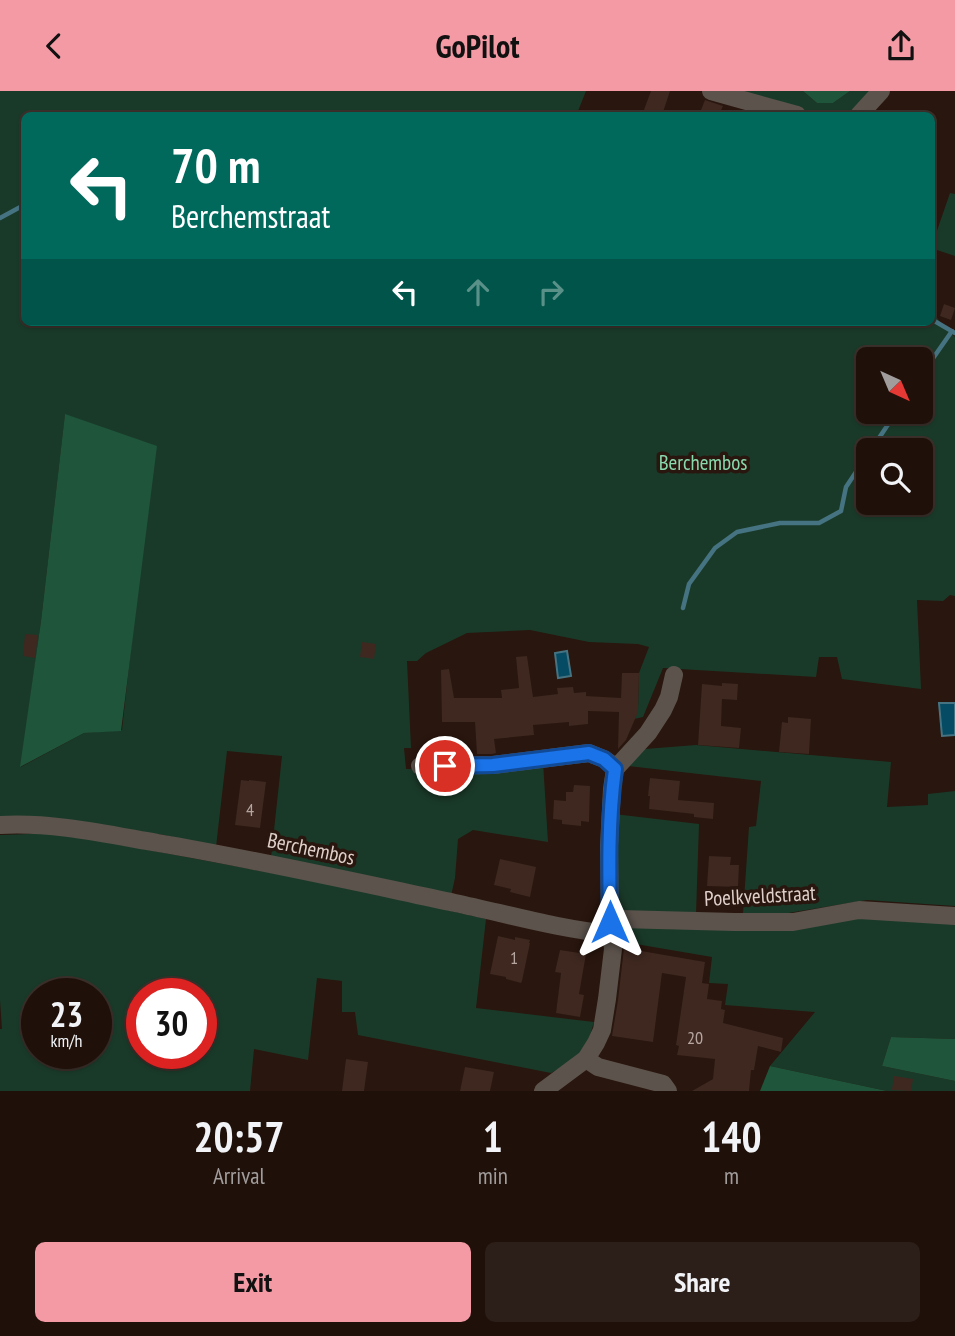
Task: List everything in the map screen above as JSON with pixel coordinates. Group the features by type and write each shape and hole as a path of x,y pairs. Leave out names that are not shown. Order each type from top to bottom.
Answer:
{"street":[{"path":"711,91 786,112"},
{"path":"862,112 881,91"},
{"path":"543,1091 586,1059 602,1030 612,962 609,846 615,769 648,733 663,711 674,675"},
{"path":"420,766 493,765 589,753 604,759 615,769"},
{"name":"Berchembos","path":"0,825 71,828 172,845 270,863 524,918 610,928"},
{"name":"Poelkveldstraat","path":"610,928 619,919 793,922 859,910 955,916"},
{"path":"586,1059 598,1067 663,1084 668,1091"}],"green space":[{"path":"0,91 586,91 578,111 580,112 21,112 21,326 935,326 935,315 955,337 955,596 950,595 943,601 917,600 921,689 842,679 837,657 819,657 816,677 663,668 643,717 634,719 638,709 639,673 649,647 589,642 530,630 467,633 426,653 417,661 407,661 411,748 404,748 406,769 457,770 543,762 548,842 473,830 458,839 451,896 271,858 282,756 227,751 216,847 164,835 48,818 0,819","holes":["65,415 132,639 122,730 84,733 21,767"]},
{"path":"728,91 803,91 817,103 833,103 850,91 875,91 854,112 805,112"},
{"path":"803,91 850,91 833,103 817,103"},
{"path":"950,193 955,194 955,256 935,249 935,236"},
{"path":"65,414 157,446 121,731 84,733 20,767 41,621"},
{"path":"696,745 891,762 887,807 928,805 928,794 955,791 955,906 867,900 788,913 743,914 749,827 756,826 761,781 628,766 637,753 645,749"},
{"path":"614,814 699,824 696,914 619,912"},
{"path":"57,833 342,886 486,919 476,1008 594,1022 586,1049 573,1061 551,1073 358,1035 355,1012 342,1012 342,981 317,978 308,1060 254,1049 250,1091 0,1091 0,835"},
{"path":"861,917 955,923 955,1039 891,1037 882,1066 955,1081 955,1091 887,1091 770,1066 815,1012 725,1005 728,984 709,983 712,957 624,942 625,931 631,927"},
{"path":"891,1037 955,1039 955,1081 882,1066"},
{"path":"770,1066 887,1091 760,1091"}],"water":[{"path":"567,651 571,676 558,678 555,653"},
{"path":"939,703 955,703 955,735 942,736"}],"building":[{"path":"651,91 670,91 663,112 643,112"},
{"path":"705,100 723,106 720,112 700,112"},
{"path":"944,304 955,308 951,320 940,316"},
{"path":"25,634 38,635 35,658 23,656"},
{"path":"362,642 376,644 374,659 360,657"},
{"path":"527,656 533,697 558,694 557,688 573,687 574,693 586,692 586,696 621,698 622,673 639,673 638,712 626,740 618,749 619,712 588,711 588,724 569,726 569,722 533,725 534,735 494,739 496,753 492,754 477,754 475,722 442,722 441,670 449,669 454,698 502,698 501,690 519,688 516,657"},
{"path":"722,683 738,684 737,700 722,699 721,726 741,728 739,748 698,745 702,684 722,686"},
{"path":"788,717 811,719 809,754 779,752 782,722 788,723"},
{"path":"650,778 680,781 678,800 714,803 713,819 649,809"},
{"path":"241,780 266,782 260,828 235,825"},
{"path":"574,785 590,786 589,822 581,821 581,826 562,824 562,820 553,819 554,800 566,801 566,792 573,792"},
{"path":"709,856 731,857 730,865 739,865 738,887 707,886"},
{"path":"500,859 536,867 530,897 494,885"},
{"path":"498,936 530,940 521,983 490,974"},
{"path":"624,948 705,962 702,983 709,984 707,999 722,1001 721,1009 725,1010 723,1023 783,1038 781,1052 758,1046 754,1070 751,1070 749,1091 692,1091 713,1079 715,1059 677,1055 679,1046 676,1045 686,977 662,973 653,1042 612,1036"},
{"path":"560,950 586,954 579,994 584,995 580,1017 556,1013 561,973 555,972"},
{"path":"346,1059 368,1062 364,1091 342,1091"},
{"path":"465,1067 494,1072 490,1091 460,1091"},
{"path":"894,1076 913,1079 911,1091 892,1090"}],"waterway":[{"path":"0,218 21,207"},
{"path":"935,321 955,333"},
{"path":"933,358 952,331"},
{"path":"879,438 888,424"},
{"path":"683,608 689,584 715,548 737,532 780,523 819,523 841,511 846,487 856,472"}],"route":[{"path":"445,766 493,765 589,753 611,764 615,769 609,846 610,922"}]}
